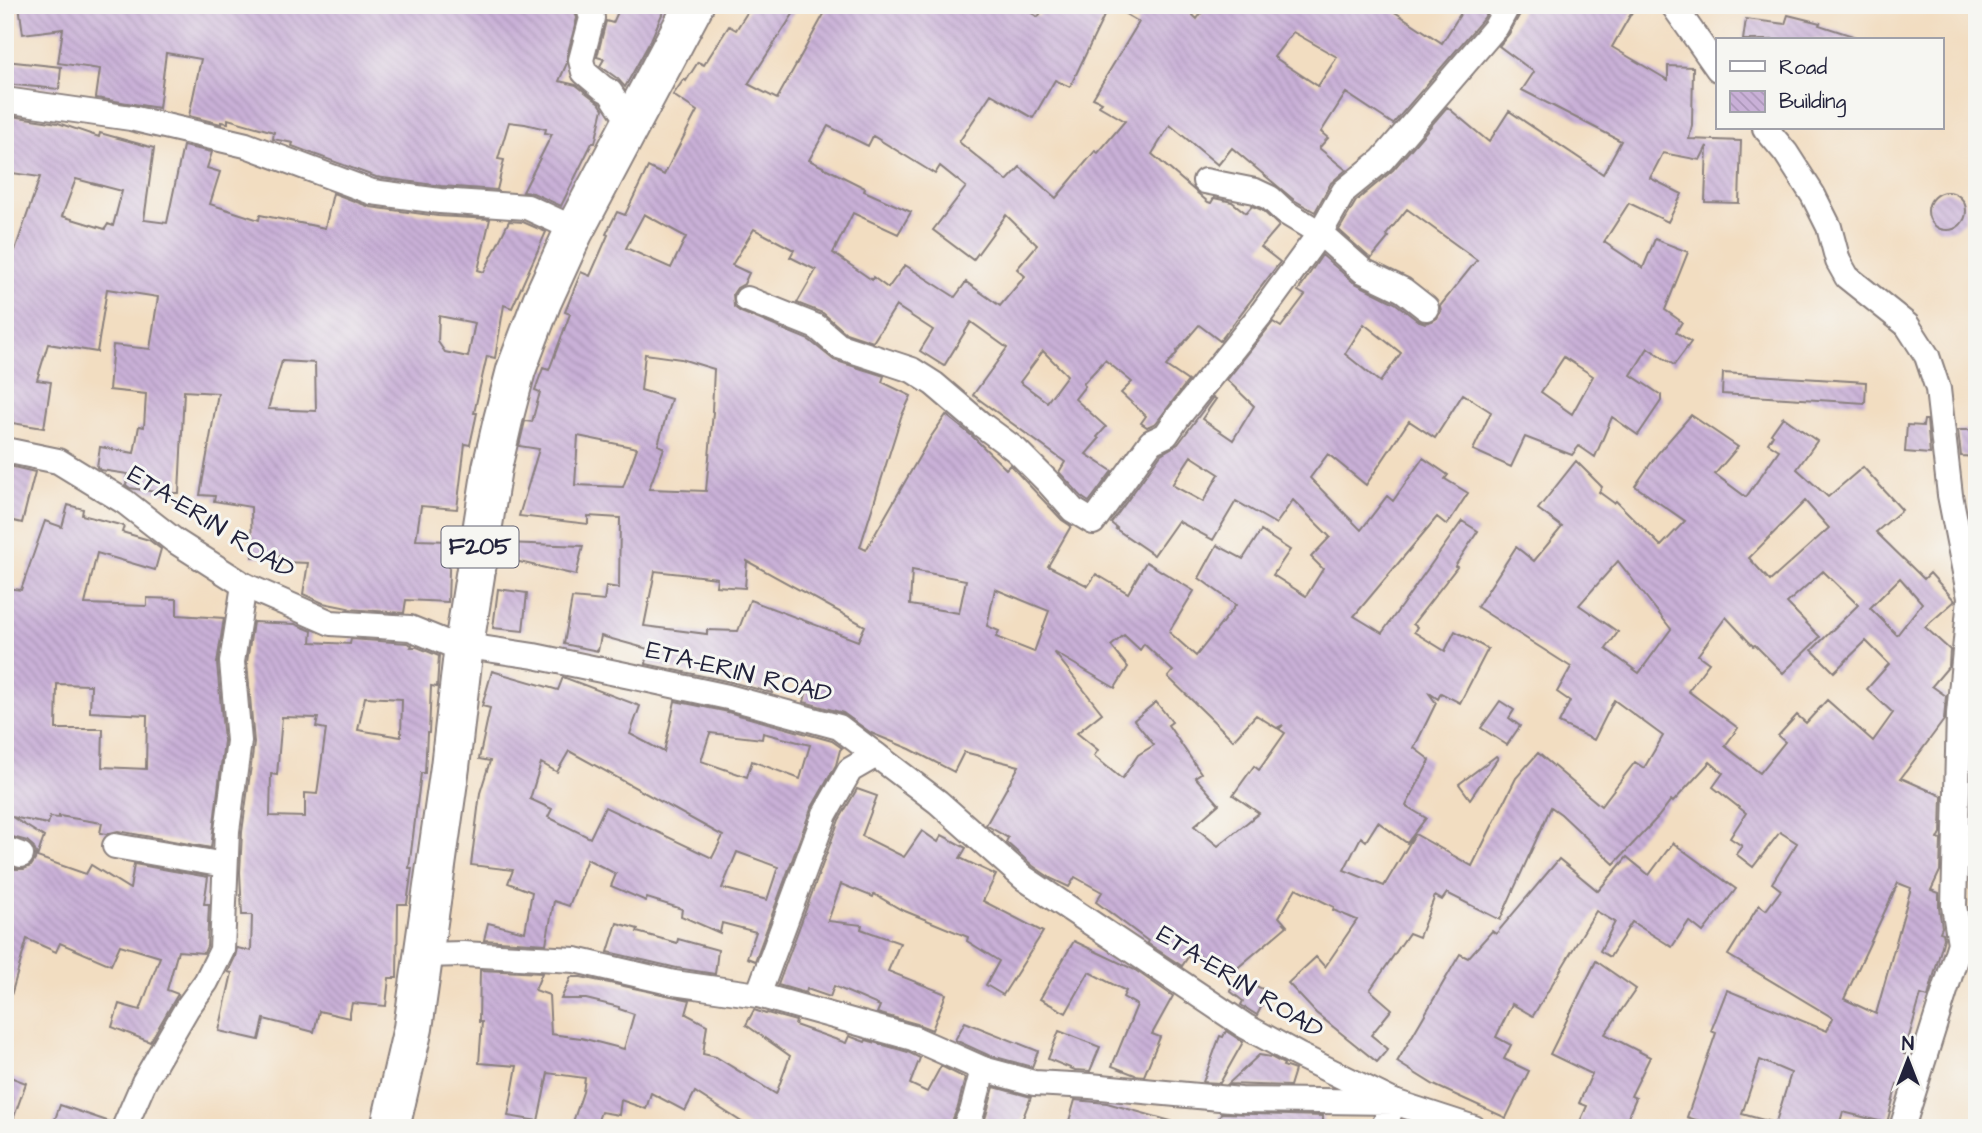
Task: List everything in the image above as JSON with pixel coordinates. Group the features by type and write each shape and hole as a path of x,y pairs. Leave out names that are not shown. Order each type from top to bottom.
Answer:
{"main road":[{"name":"F205","path":"390,1128 413,1028 450,767 456,644 487,409 516,323 540,269 675,5"},
{"name":"F205","path":"371,1128 395,1031 433,768 456,644 492,468 516,370 542,301 573,233 694,5"}],"street":[{"path":"588,5 592,18 581,60 583,72 610,92 621,109"},
{"path":"747,299 817,327 839,346 912,370 934,384 1016,450 1073,510 1093,522 1151,442 1166,435 1261,314 1320,233 1343,191 1382,160 1496,27 1508,5"},
{"path":"1673,5 1716,66"},
{"path":"5,100 131,118 246,145 372,191 440,201 527,208 565,224"},
{"path":"1767,130 1814,195 1829,227 1838,261 1847,277 1907,325 1927,356 1938,388 1950,495 1970,598 1959,728 1954,906 1959,943 1902,1128"},
{"path":"1205,181 1255,191 1270,198 1285,212 1320,233 1363,271 1404,289 1426,308"},
{"name":"ETA-ERIN ROAD","path":"5,450 58,461 125,502 175,541 244,584 331,624 410,628 456,644 534,656 741,701 839,727 938,802 1024,878 1233,1019 1297,1055 1394,1102 1474,1128"},
{"path":"124,1128 144,1082 206,982 222,950 227,831 239,741 232,662 244,584"},
{"path":"758,995 824,814 850,770 876,755"},
{"path":"115,845 225,865"},
{"path":"424,955 463,954 575,960 674,983 758,995 913,1038 984,1069 1034,1083 1227,1099 1394,1102 1383,1128"},
{"path":"964,1128 972,1112 984,1069"}],"building":[{"path":"19,5 171,5 208,11 209,5 563,5 574,9 577,18 567,63 559,81 576,85 603,109 595,143 592,143 561,206 533,193 523,192 552,134 545,133 546,129 525,124 509,122 498,159 504,160 497,190 376,177 292,146 293,143 273,139 274,132 228,119 228,123 221,124 189,116 201,59 166,53 159,108 96,98 100,69 58,63 63,29 23,34"},
{"path":"621,5 666,5 651,40 625,87 600,66 604,59 597,57 606,21 613,23"},
{"path":"752,5 799,5 748,84 777,99 829,5 1018,5 1038,17 1046,5 1088,5 1105,14 1070,87 1055,80 1033,118 991,94 959,142 1007,181 1020,167 1056,198 1095,151 1098,153 1125,121 1099,106 1102,102 1093,98 1139,22 1110,5 1182,5 1197,19 1207,5 1384,5 1442,43 1466,5 1491,5 1484,18 1393,124 1346,93 1321,132 1328,138 1319,148 1346,170 1331,183 1315,212 1294,200 1232,148 1218,165 1170,125 1152,154 1208,202 1211,203 1214,198 1232,202 1246,213 1252,206 1262,210 1279,226 1261,247 1280,262 1220,341 1199,325 1176,352 1166,366 1188,381 1156,423 1147,427 1141,423 1146,416 1121,393 1132,382 1105,360 1083,384 1085,386 1075,399 1106,427 1086,454 1112,471 1089,502 1059,472 1065,462 973,395 1007,348 971,322 944,366 920,351 933,330 896,306 873,342 846,333 823,313 797,303 816,270 790,257 794,250 754,229 732,265 749,273 744,284 733,294 734,307 809,340 834,360 884,376 882,382 911,396 901,417 860,547 866,550 946,415 1006,469 1010,465 1062,520 1071,526 1048,566 1088,586 1096,574 1128,593 1146,562 1194,591 1169,632 1196,656 1236,605 1199,578 1217,545 1243,559 1261,531 1290,550 1273,575 1306,596 1323,569 1311,557 1330,537 1293,500 1276,524 1236,501 1213,540 1178,521 1154,555 1111,523 1161,454 1178,444 1213,397 1216,399 1202,419 1233,440 1254,406 1227,380 1273,322 1281,327 1305,295 1298,291 1322,255 1353,282 1395,303 1417,320 1425,323 1437,318 1441,311 1440,306 1477,260 1407,209 1371,259 1339,230 1356,201 1393,170 1447,107 1489,142 1509,111 1603,174 1621,141 1522,90 1534,72 1499,46 1509,34 1523,5 1636,5 1612,47 1668,80 1668,66 1693,67 1692,125 1689,139 1741,141 1739,203 1705,202 1707,146 1700,160 1663,153 1650,178 1682,194 1668,222 1629,203 1604,242 1643,268 1655,239 1688,252 1665,310 1682,322 1676,332 1691,342 1674,365 1648,348 1631,375 1661,395 1661,401 1638,435 1612,417 1595,457 1579,446 1572,455 1525,437 1511,467 1473,450 1491,412 1463,394 1435,438 1409,421 1366,485 1328,454 1310,478 1361,530 1387,496 1393,501 1423,458 1448,475 1445,479 1468,493 1447,525 1437,517 1354,616 1382,633 1462,521 1478,531 1455,566 1457,567 1413,624 1417,627 1414,632 1445,651 1455,631 1488,649 1460,703 1441,693 1438,699 1428,692 1436,703 1414,748 1430,760 1406,806 1426,818 1407,843 1378,822 1366,841 1361,837 1344,870 1384,886 1415,834 1472,866 1516,778 1538,753 1601,806 1635,762 1644,768 1663,736 1614,700 1594,740 1559,723 1570,701 1557,692 1571,667 1477,607 1516,547 1534,561 1562,527 1538,509 1576,461 1602,487 1599,492 1614,503 1616,501 1661,546 1685,521 1635,486 1658,453 1691,415 1738,447 1715,474 1746,497 1779,450 1768,443 1783,417 1817,441 1797,469 1828,497 1863,467 1902,510 1876,532 1924,579 1930,573 1955,601 1925,627 1950,650 1949,666 1932,686 1946,696 1944,720 1901,778 1942,796 1941,833 1938,839 1941,840 1940,871 1931,890 1939,893 1942,927 1940,932 1944,938 1928,997 1921,995 1904,1054 1908,1055 1887,1123 1843,1112 1838,1128 1720,1128 1687,1117 1716,1033 1711,1031 1727,990 1827,1031 1833,1018 1728,955 1759,905 1766,910 1781,890 1772,883 1797,843 1780,832 1753,867 1736,854 1742,846 1730,838 1746,813 1713,787 1723,773 1710,762 1673,802 1671,800 1614,864 1551,807 1500,920 1447,893 1442,900 1435,896 1419,937 1409,933 1370,990 1392,1009 1371,1035 1388,1049 1377,1062 1316,1013 1288,983 1316,957 1325,967 1357,920 1333,910 1334,907 1296,888 1279,917 1287,926 1228,976 1192,951 1182,966 1147,943 1148,941 1096,902 1102,892 1075,877 1069,887 1052,879 1006,842 1008,838 986,825 1019,766 964,752 954,772 910,749 871,733 843,713 804,702 808,684 774,674 772,693 646,664 648,649 601,636 598,651 564,644 572,598 604,601 606,586 619,588 620,518 588,516 588,524 519,516 539,449 519,446 525,421 532,422 540,392 535,390 543,368 549,370 570,314 565,312 581,272 590,276 617,212 625,215 648,167 664,175 697,111 673,95 698,62 704,65 729,26 736,30","holes":["1293,32 1337,57 1318,86 1274,57","828,126 868,146 873,136 935,174 940,166 966,187 933,230 973,260 1006,215 1037,245 1017,269 1025,276 1000,306 966,282 955,297 905,265 888,288 873,277 872,280 833,253 853,213 898,234 911,212 864,191 865,188 809,160","644,214 686,237 671,268 626,248","1364,324 1401,353 1380,382 1345,354","1043,351 1067,375 1047,402 1020,382","645,354 681,359 714,369 706,491 649,489 664,448 658,445 671,399 641,390","1564,357 1593,376 1572,414 1541,392","578,436 637,448 623,487 575,485","1191,456 1219,474 1203,502 1172,485","1805,501 1829,528 1770,581 1749,558","747,561 865,626 858,641 750,600 738,631 707,630 707,634 644,626 655,571 717,578 716,586 745,588","1618,561 1671,629 1639,673 1606,649 1618,632 1579,605","912,570 966,580 959,613 910,605","1823,571 1858,605 1812,650 1834,672 1866,641 1889,664 1867,689 1893,713 1873,741 1827,700 1806,723 1797,715 1778,736 1785,742 1760,773 1725,746 1738,728 1688,691 1709,663 1698,655 1726,617 1783,673 1820,637 1787,603","1900,578 1922,603 1897,635 1870,608","995,589 1049,611 1034,652 996,637 999,631 987,626","1124,635 1140,650 1144,644 1173,671 1168,677 1233,740 1256,715 1277,728 1283,725 1279,729 1285,733 1259,770 1254,766 1233,795 1259,813 1218,846 1194,826 1219,804 1195,777 1201,773 1168,725 1172,722 1156,702 1134,720 1154,745 1138,755 1122,779 1094,756 1098,750 1077,733 1102,713 1054,652 1115,688 1128,667 1111,646","1898,883 1911,888 1876,1014 1844,999","1760,1060 1791,1073 1775,1125 1742,1114"]},
{"path":"1788,15 1820,23 1819,25 1856,38 1743,38 1746,19 1785,24"},
{"path":"5,61 61,67 59,89 5,84"},
{"path":"5,115 58,123 99,137 100,133 154,148 144,220 167,223 183,146 212,152 207,168 220,172 210,204 259,220 260,215 325,228 333,193 370,207 438,216 490,219 478,270 484,272 509,221 523,222 546,232 512,308 504,305 495,358 487,356 470,445 465,444 457,509 421,506 416,540 450,541 448,602 406,600 404,613 347,609 303,594 308,563 283,562 283,556 252,557 251,507 214,501 215,496 200,495 218,393 184,391 179,493 130,488 126,485 128,474 97,467 100,447 134,453 139,426 144,427 146,394 109,390 113,345 150,349 158,297 107,289 97,352 48,344 37,380 51,382 44,428 12,423 13,418 5,417 5,281 13,249 15,250 40,177 5,172","holes":["76,179 122,191 113,226 108,224 105,229 62,216","439,316 475,323 468,357 445,352 438,342","282,361 315,363 316,411 268,409"]},
{"path":"1947,192 1961,197 1966,211 1961,225 1947,230 1933,225 1928,211 1933,197"},
{"path":"1723,373 1866,382 1865,403 1722,394"},
{"path":"1924,420 1927,420 1930,454 1905,452 1907,425 1923,426"},
{"path":"1958,430 1977,430 1977,457 1961,456"},
{"path":"5,465 35,472 22,523 5,519"},
{"path":"68,505 83,509 82,515 124,526 122,532 149,540 161,549 155,570 97,553 85,604 147,606 147,598 177,599 177,615 224,618 217,663 224,741 211,848 118,831 100,833 102,823 59,816 50,817 48,824 12,817 44,837 37,857 86,874 91,865 130,889 134,864 208,877 204,904 209,904 207,946 204,953 178,951 167,990 178,994 150,1042 112,1027 119,1004 140,1010 160,957 120,945 111,965 60,943 56,952 27,939 10,999 5,998 5,915 9,903 5,901 5,865 24,869 31,866 36,853 27,841 5,835 5,683 8,683 8,642 5,641 5,599 7,588 21,590 45,521 62,527","holes":["57,684 91,685 90,712 147,715 146,769 102,767 103,729 56,729"]},
{"path":"505,543 583,546 576,575 502,558"},
{"path":"498,589 527,593 523,631 493,628"},
{"path":"253,622 295,624 312,631 311,642 350,644 351,639 407,643 412,645 411,647 439,656 437,687 431,686 425,773 421,773 407,904 398,904 397,978 389,978 386,1006 352,1003 349,1018 319,1011 314,1032 264,1019 259,1040 219,1031 232,973 228,972 237,948 251,951 252,915 242,915 240,872 242,832 254,743 247,662","holes":["365,697 402,699 401,737 358,730","282,717 318,718 316,727 326,729 317,794 305,793 305,817 270,816 271,774 277,775"]},
{"path":"492,671 558,690 563,677 640,706 630,734 664,752 675,701 724,711 832,741 842,748 836,765 811,809 755,961 747,958 756,932 722,923 720,933 681,916 682,909 647,898 646,901 611,886 616,874 587,859 569,906 554,901 546,944 484,940 488,923 525,932 532,892 508,883 513,870 471,865 480,793 490,761 479,759 490,708 482,706","holes":["710,733 762,739 763,733 810,745 800,779 752,761 747,777 701,761","569,751 723,836 712,858 605,807 590,838 548,817 552,809 530,799 541,763 557,772","737,852 778,867 767,900 722,888"]},
{"path":"1500,701 1514,710 1509,718 1520,726 1507,745 1481,728"},
{"path":"1496,756 1498,758 1470,799 1459,784"},
{"path":"857,789 877,796 862,836 904,857 922,831 938,842 942,835 966,848 960,858 996,875 983,901 1043,932 1003,995 986,985 999,961 967,941 968,937 900,909 874,894 873,897 841,884 828,921 862,925 861,929 900,943 888,971 946,994 932,1030 877,1013 880,1006 834,986 830,997 807,989 806,993 778,985 839,820"},
{"path":"1673,843 1736,889 1703,932 1689,921 1672,947 1632,922 1610,957 1600,951 1615,922 1596,911 1533,1016 1512,1004 1496,1037 1511,1045 1504,1059 1529,1071 1506,1118 1434,1085 1397,1062 1460,954 1468,958 1492,931 1496,934 1559,859 1598,891 1627,857 1649,875"},
{"path":"617,923 638,929 637,932 677,943 678,939 718,950 715,974 608,952"},
{"path":"1074,941 1135,970 1173,996 1152,1034 1160,1037 1144,1076 1112,1066 1137,1005 1123,997 1126,991 1089,972 1066,1013 1040,999"},
{"path":"1596,961 1636,989 1605,1034 1650,1057 1631,1096 1636,1098 1623,1128 1577,1128 1587,1106 1579,1103 1592,1074 1550,1054"},
{"path":"480,970 542,973 535,990 549,995 551,1034 581,1038 624,1049 634,1014 619,1007 586,999 561,999 571,977 581,977 690,1000 686,1014 707,1025 703,1054 716,1057 776,1094 790,1056 746,1025 754,1010 796,1021 795,1025 846,1043 849,1036 908,1052 920,1058 910,1084 927,1092 941,1066 965,1078 958,1107 949,1128 751,1128 695,1092 685,1111 651,1093 646,1109 621,1100 619,1115 601,1112 595,1128 571,1128 585,1078 548,1073 538,1121 508,1116 517,1066 479,1063 482,1022 479,1022"},
{"path":"1239,978 1269,992 1257,1015 1241,1005 1243,1001 1230,991"},
{"path":"965,1022 1038,1051 1032,1067 988,1055 955,1040"},
{"path":"1059,1031 1100,1047 1090,1071 1075,1070 1048,1059"},
{"path":"1226,1031 1243,1042 1220,1083 1203,1082 1220,1036 1223,1037"},
{"path":"1259,1055 1271,1057 1284,1064 1283,1066 1295,1070 1290,1086 1228,1084"},
{"path":"5,1075 26,1083 10,1128 5,1128"},
{"path":"994,1087 1031,1097 1019,1128 981,1128"},
{"path":"1075,1100 1107,1103 1178,1123 1178,1128 1067,1128"},
{"path":"60,1105 110,1122 109,1128 52,1128"},
{"path":"1221,1113 1323,1116 1323,1128 1215,1128"}]}
